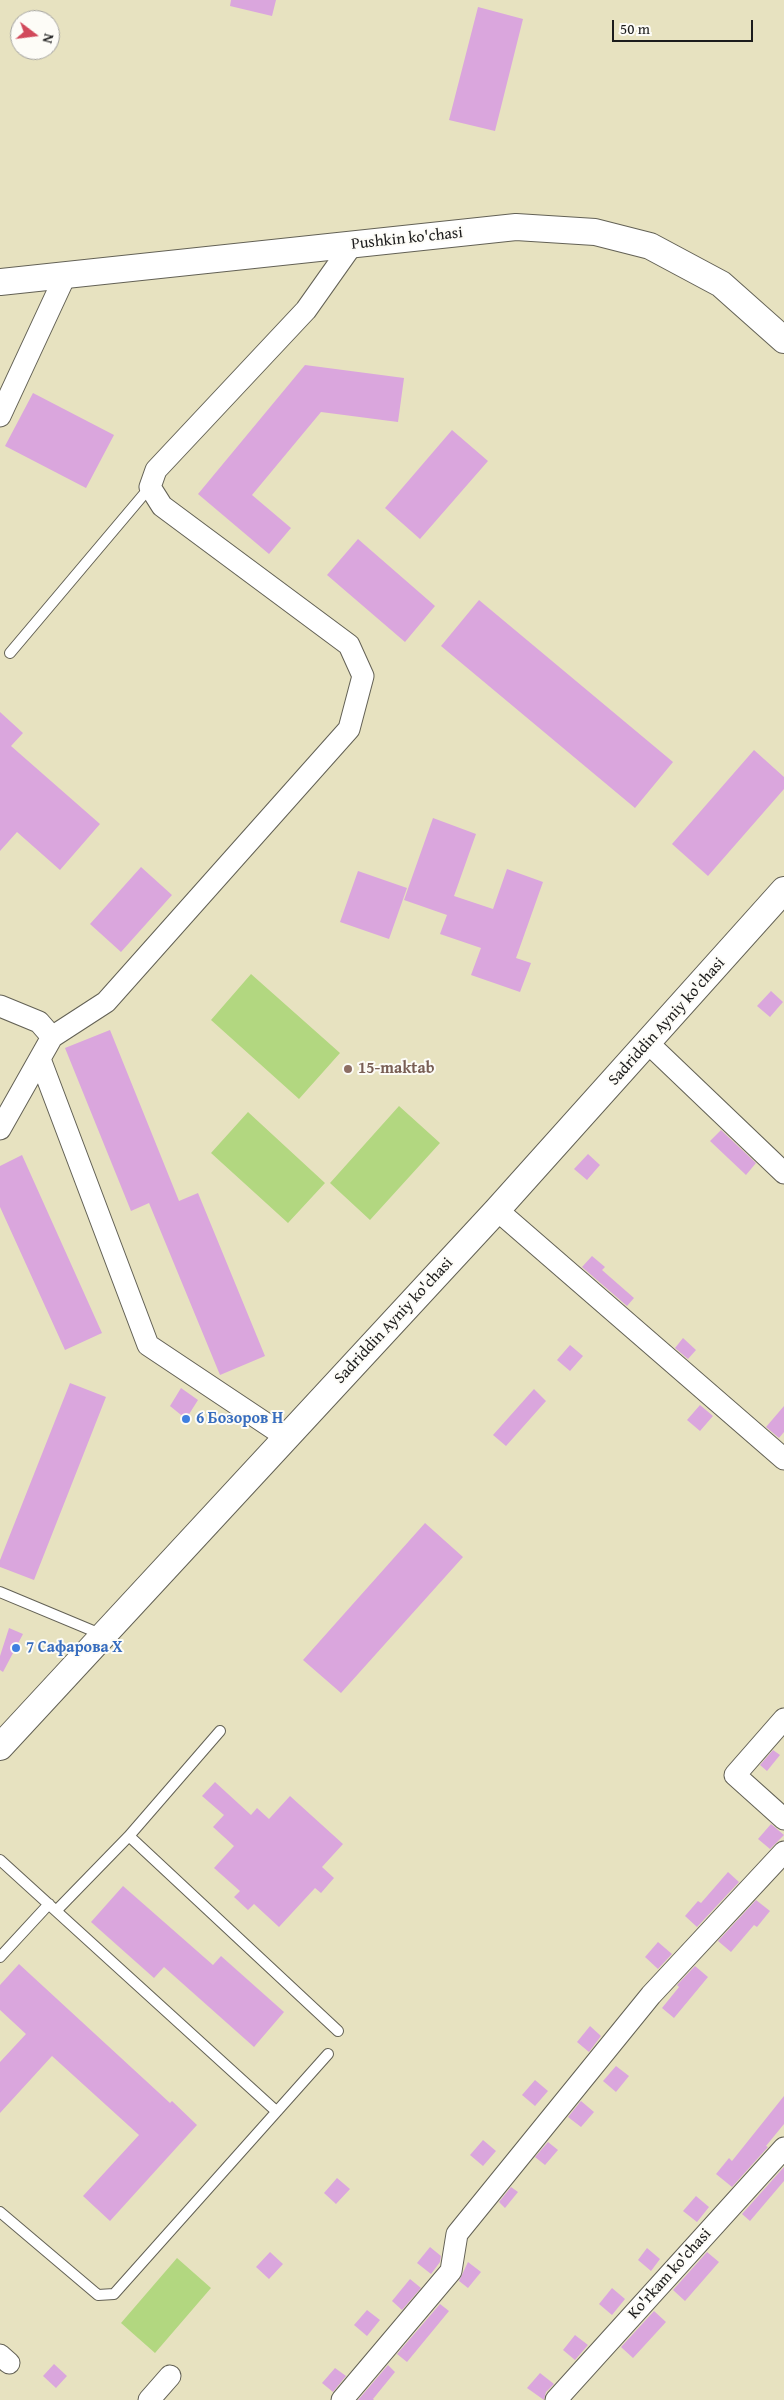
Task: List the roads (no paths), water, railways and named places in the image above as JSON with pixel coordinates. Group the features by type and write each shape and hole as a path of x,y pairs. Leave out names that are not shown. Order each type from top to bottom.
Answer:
{"street":[{"name":"Pushkin ko'chasi","path":"0,282 516,227 595,232 650,246 721,284 784,340"},
{"path":"0,1129 52,1037 106,1002 349,729 363,676 349,645 162,506 150,487 156,470 306,310 352,245"},
{"path":"0,416 66,274"},
{"name":"Sadriddin Ayniy ko'chasi","path":"0,1747 497,1210 648,1044 784,890"},
{"path":"0,1006 39,1022 52,1037"},
{"path":"648,1044 781,1163"},
{"path":"40,1059 148,1345 286,1437"},
{"path":"497,1210 784,1460"},
{"path":"784,1719 735,1775 784,1819"},
{"path":"342,2400 451,2270 457,2234 651,1995 784,1852"},
{"name":"Ko'rkam ko'chasi","path":"556,2400 784,2148"},
{"path":"149,2400 170,2376"}],"lane":[{"path":"10,652 150,487"},
{"path":"0,1592 104,1635"},
{"path":"0,1957 129,1836 220,1731"},
{"path":"129,1836 338,2031"},
{"path":"0,1860 276,2111"},
{"path":"0,2212 98,2295 114,2294 328,2054"}],"place":[{"name":"15-maktab","path":"348,1069"},
{"name":"6 Бозоров Н","path":"186,1419"},
{"name":"7 Сафарова Х","path":"16,1648"}]}
